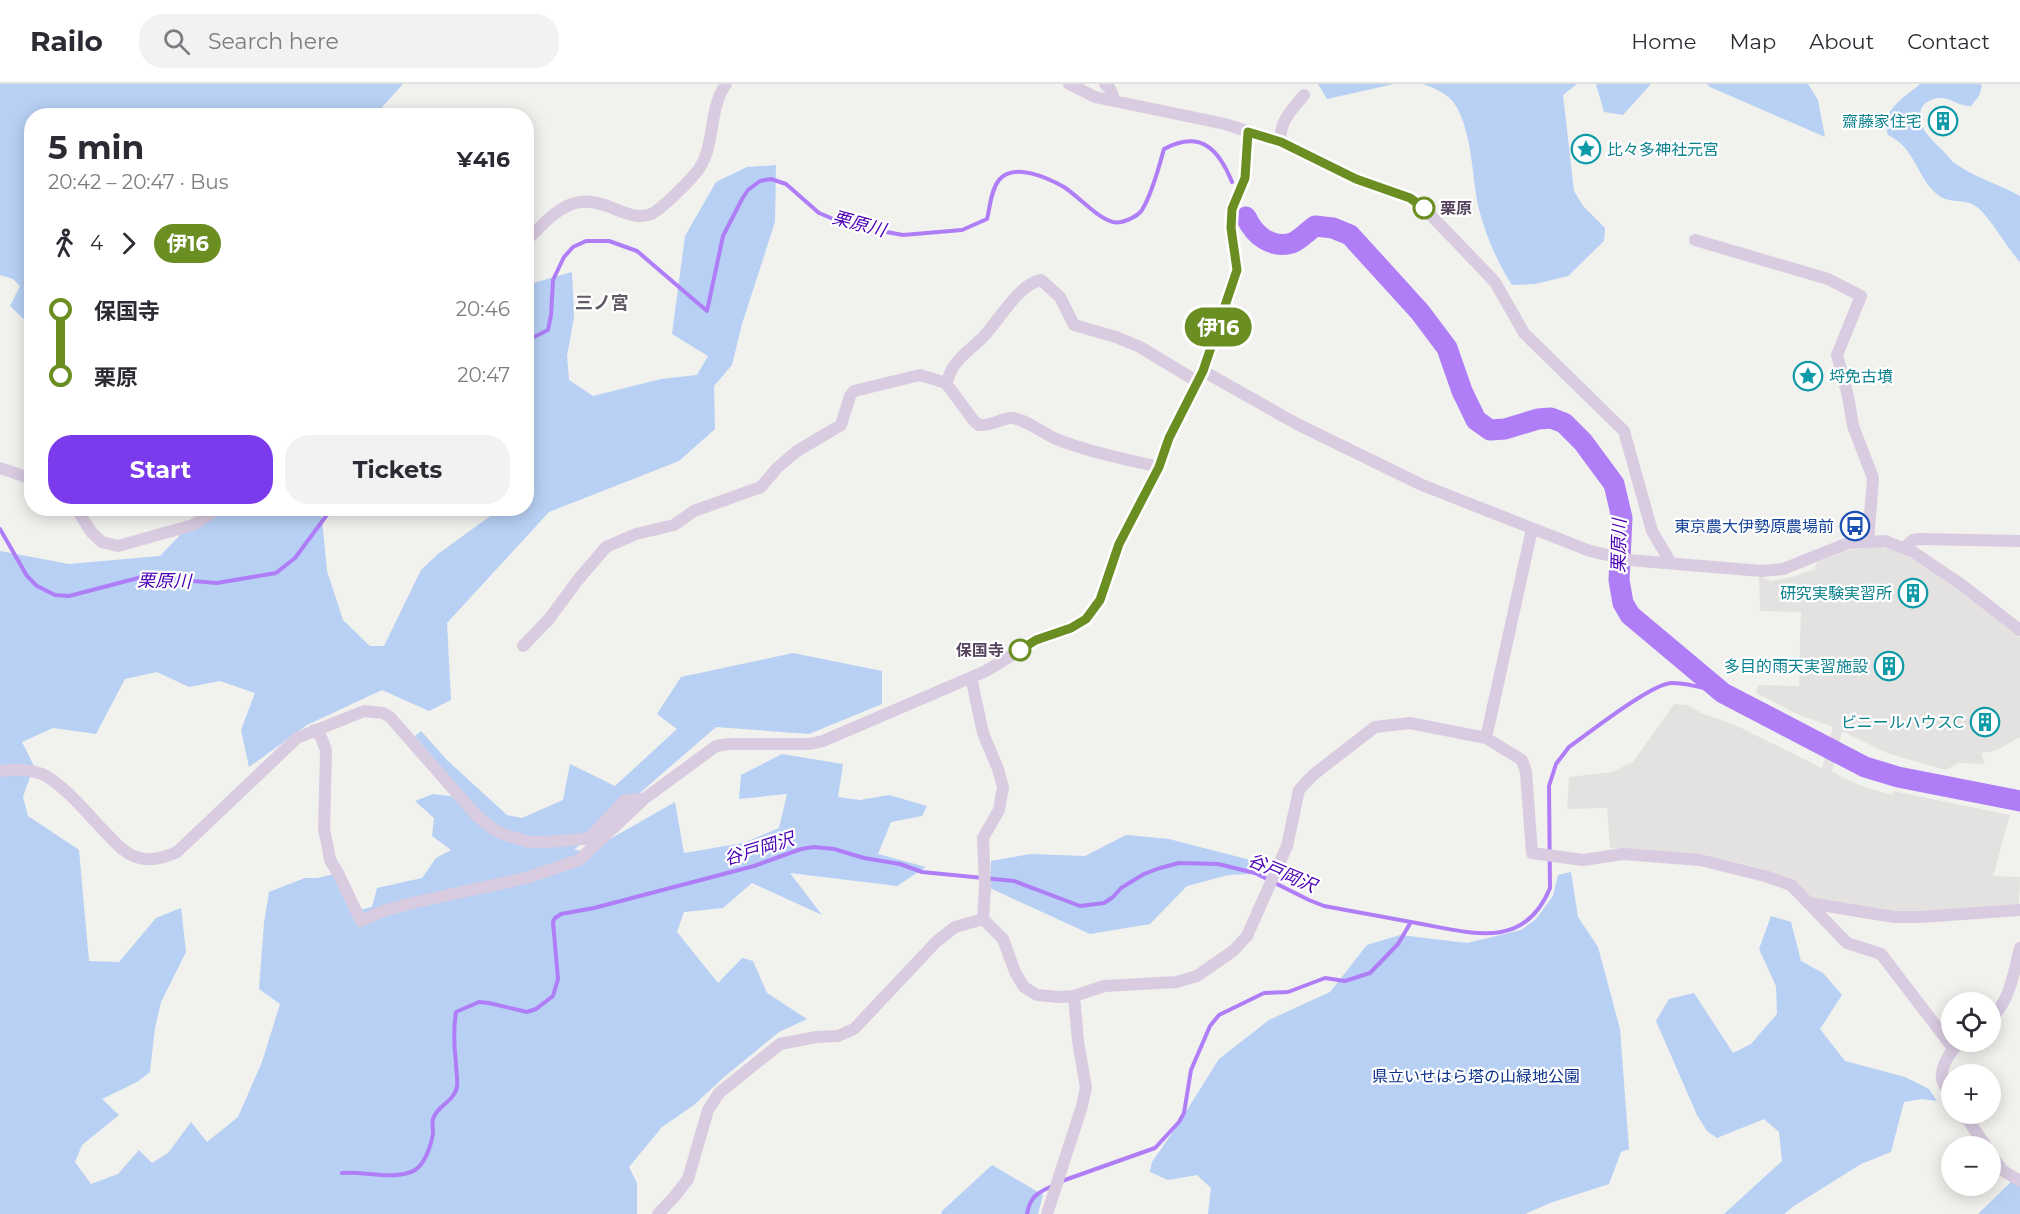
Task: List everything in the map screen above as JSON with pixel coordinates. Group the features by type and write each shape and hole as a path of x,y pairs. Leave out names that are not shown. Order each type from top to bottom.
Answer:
{"street":[{"path":"534,233 559,210 586,201 599,202 634,216 653,213 701,166 708,147 718,100 726,84"},
{"path":"1069,84 1095,97 1225,124 1281,142 1356,179 1410,198 1429,211 1495,282 1524,333 1624,431 1652,531 1671,563"},
{"path":"1105,84 1115,101"},
{"path":"1281,142 1280,133 1287,117 1304,94"},
{"path":"314,730 321,737 326,750 324,830 330,860 361,921 383,911 412,903 526,878 570,864 585,856 644,799 716,746 817,743 971,677 1036,640 1071,628 1086,619 1100,600 1119,544 1159,467 1169,438 1200,376 1237,270 1231,228 1232,209 1245,178 1248,132"},
{"path":"1695,240 1828,279 1861,296 1837,355 1853,426 1874,478 1868,541"},
{"path":"946,383 952,368 959,359 985,336 1013,300 1034,281 1041,280 1060,297 1074,325 1116,337 1140,347 1422,485 1532,529 1607,555 1629,560 1762,571 1783,569 1848,543 1884,541 1905,547 1962,585 2020,630"},
{"path":"523,646 549,619 606,546 636,534 674,525 694,511 761,487 796,451 841,425 850,396 854,391 920,375 946,383 979,425 997,423 1011,418 1022,421 1055,439 1159,467"},
{"path":"0,468 24,476"},
{"path":"82,516 102,542 118,546 193,525 207,516"},
{"path":"1486,738 1532,529"},
{"path":"1905,547 1913,540 1920,539 2020,541"},
{"path":"971,677 983,733 1003,787 999,810 983,838 985,886 983,919 1003,939 1015,972 1023,987 1029,992 1046,996 1074,996 1104,986 1177,982 1197,976 1233,951 1247,936 1287,846 1299,790 1374,727 1410,723 1486,738 1522,760 1525,765 1532,853 1583,860 1623,854 1700,860 1791,885 1847,943 1881,954 1941,1025"},
{"path":"0,771 26,770 41,774 64,791 129,854 138,858 159,859 177,852 297,738 364,711 383,713 390,717 484,823 505,835 529,842 585,839 592,835 625,800 644,799"},
{"path":"1809,903 1894,917 2020,910"},
{"path":"658,1214 688,1179 708,1110 719,1093 780,1044 816,1037 838,1036 854,1029 936,942 955,927 983,919"},
{"path":"2001,1006 2010,987 2020,948"},
{"path":"1047,1214 1086,1088 1078,1041 1074,996"},
{"path":"2001,1169 2020,1181"}],"shaded area":[{"path":"1878,546 1899,552 1912,559 1966,595 2020,637 2020,737 1995,751 1981,753 1985,764 1959,763 1945,770 1887,753 1842,731 1832,772 1861,786 1892,795 1893,791 2010,815 1993,876 2020,877 2019,906 1887,912 1812,899 1788,877 1756,867 1700,854 1610,848 1607,808 1567,809 1569,777 1612,772 1633,762 1674,704 1688,705 1701,713 1733,724 1822,768 1833,727 1799,715 1756,693 1758,685 1799,686 1801,612 1760,611 1759,576 1771,581 1792,577 1815,569 1816,563 1844,551"}],"green space":[{"path":"0,84 403,84 381,108 24,108 24,319 10,306 20,286 13,279 0,275"},
{"path":"1318,84 1394,84 1327,99"},
{"path":"1423,84 1577,84 1563,95 1574,191 1583,206 1605,228 1604,241 1568,276 1535,284 1512,285 1487,236 1478,205 1468,141 1461,117 1450,98"},
{"path":"1596,84 1651,84 1623,115 1604,112"},
{"path":"1707,84 1808,84 1818,100 1825,137 1710,87"},
{"path":"1920,84 1980,84 1982,86 1979,96 1971,106 1944,98 1929,101 1921,109 1920,121 1928,136 1953,162 2020,196 2020,262 1977,207 1938,195 1925,181 1911,155 1888,135 1886,126 1890,112 1900,100"},
{"path":"776,165 775,222 742,324 732,365 714,386 715,429 679,461 549,512 447,623 451,700 429,711 382,690 307,725 249,767 241,730 255,693 220,681 189,687 157,672 125,679 96,734 53,728 22,742 34,766 23,797 28,816 79,850 89,961 119,962 156,918 181,908 186,952 161,1002 155,1028 150,1072 137,1082 102,1099 119,1115 82,1145 75,1162 91,1184 118,1174 139,1150 152,1163 168,1153 191,1122 207,1142 238,1117 262,1062 280,1004 259,989 269,892 305,878 335,874 355,911 372,907 377,888 422,878 436,858 451,850 432,836 434,818 415,801 433,794 466,798 415,736 421,731 447,760 507,815 522,818 563,800 570,764 615,786 677,729 657,714 681,677 793,653 882,671 882,704 809,734 716,727 574,850 589,851 675,802 684,853 743,843 779,828 787,794 739,799 741,775 782,754 843,764 838,797 860,800 889,795 927,806 922,816 891,822 878,854 926,867 897,886 790,873 822,915 752,883 723,908 684,912 677,932 718,983 742,958 753,961 767,993 807,1019 779,1032 694,1105 662,1127 629,1167 637,1183 637,1214 0,1214 0,551 69,564 160,556 198,516 322,516 327,571 343,620 370,646 384,646 421,570 438,554 490,516 534,516 534,283 572,272 574,317 567,356 569,380 593,396 661,379 697,375 708,356 672,334 685,236 716,182 747,167"},
{"path":"1126,835 1169,839 1258,862 1250,874 1228,875 1187,886 1150,924 1090,934 990,888 991,861 1030,854 1085,856"},
{"name":"県立いせはら塔の山緑地公園","path":"1571,872 1578,917 1598,947 1620,1029 1629,1149 1621,1152 1609,1184 1550,1203 1525,1214 1208,1214 1211,1188 1197,1175 1168,1180 1150,1172 1152,1162 1219,1059 1269,1020 1330,992 1367,945 1400,935 1467,943 1521,930 1536,919 1553,896 1558,875"},
{"path":"1771,916 1791,922 1801,961 1823,973 1842,995 1820,1029 1845,1061 1905,1077 1929,1089 1937,1101 1921,1099 1904,1102 1891,1152 1861,1164 1784,1214 1724,1214 1782,1161 1779,1132 1764,1119 1717,1138 1707,1131 1697,1115 1656,1021 1669,999 1694,993 1733,1053 1751,1044 1777,1014 1776,986 1759,949"},
{"path":"992,1165 1043,1195 1038,1214 942,1214 941,1212"},
{"path":"2020,1175 2020,1214 1978,1214 1996,1196 2001,1196 2001,1192"}],"waterway":[{"name":"栗原川","path":"534,337 548,330 553,280 564,257 573,247 586,241 609,241 637,251 707,311 723,236 748,190 760,181 771,179 786,184 819,213 848,225 903,235 962,230 987,219 996,184 1005,175 1013,172 1031,173 1049,180 1064,187 1107,220 1125,221 1140,213 1146,204 1164,149 1188,141 1198,142 1215,152 1232,182"},
{"name":"栗原川","path":"1246,217 1259,235 1277,244 1295,242 1315,226 1333,228 1350,235 1420,312 1447,348 1462,391 1476,420 1490,430 1505,429 1538,419 1551,418 1564,423 1583,442 1614,484 1622,518 1619,580 1623,603 1630,615 1723,693 1865,767 1898,777 2020,801"},
{"name":"栗原川","path":"0,529 27,576 37,586 55,595 69,596 142,577 217,583 276,573 295,558 326,516"},
{"name":"谷戸岡沢","path":"1062,1181 1155,1148 1179,1122 1184,1113 1191,1070 1210,1026 1219,1015 1264,993 1288,992 1325,978 1345,981 1370,973 1398,944 1411,922 1472,933 1509,930 1525,922 1539,909 1550,888 1549,786 1556,764 1569,747 1636,700 1663,685 1685,684 1723,693"},
{"name":"谷戸岡沢","path":"342,1173 393,1175 411,1172 420,1166 431,1144 435,1114 453,1096 457,1087 454,1038 456,1012 479,1002 527,1012 536,1009 553,996 558,979 553,922 555,918 561,914 594,908 754,866 801,849 814,847 834,849 864,858 900,864 922,872 1014,881 1080,906 1104,903 1121,888 1144,874 1160,868 1179,863 1218,864 1255,873 1324,906 1411,922"},
{"path":"1027,1214 1035,1196 1052,1186"}],"bus line":[{"name":"伊16","path":"1020,650 1036,640 1071,628 1086,619 1100,600 1119,544 1159,467 1169,438 1203,371 1237,270 1231,228 1232,209 1245,178 1248,132 1281,142 1356,179 1410,198 1424,208"}],"place":[{"name":"齋藤家住宅","path":"1943,121"},
{"name":"比々多神社元宮","path":"1586,149"},
{"name":"栗原","path":"1424,208"},
{"name":"埒免古墳","path":"1808,376"},
{"name":"東京農大伊勢原農場前","path":"1855,526"},
{"name":"研究実験実習所","path":"1913,593"},
{"name":"保国寺","path":"1020,650"},
{"name":"多目的雨天実習施設","path":"1889,666"},
{"name":"ビニールハウスC","path":"1985,722"}],"district":[{"name":"三ノ宮","path":"602,303"}]}
